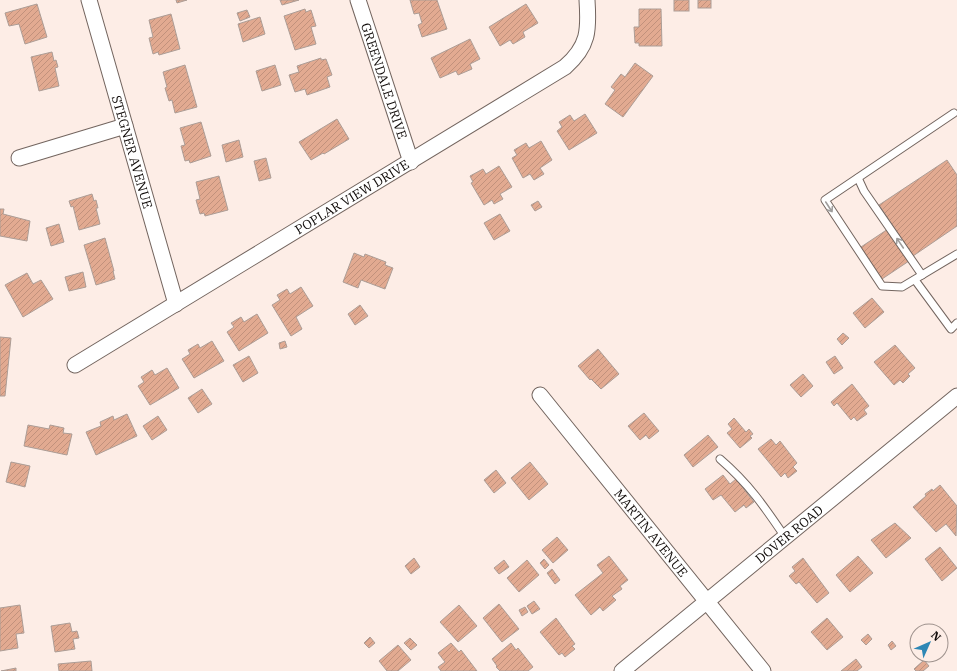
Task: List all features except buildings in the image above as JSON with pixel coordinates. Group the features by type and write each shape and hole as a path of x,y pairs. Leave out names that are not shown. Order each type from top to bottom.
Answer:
{"street":[{"name":"STEGNER AVENUE","path":"89,0 176,304"},
{"name":"GREENDALE DRIVE","path":"358,0 411,162"},
{"name":"POPLAR VIEW DRIVE","path":"75,365 559,71 576,58 583,47 588,30 587,0"},
{"path":"18,158 125,126"},
{"name":"MARTIN AVENUE","path":"540,395 762,671"},
{"name":"DOVER ROAD","path":"622,671 957,396"}],"lane":[{"path":"954,113 824,200 882,286 902,287 957,254"},
{"path":"858,178 864,191 922,275"},
{"path":"915,280 951,329 957,324"},
{"path":"720,459 742,478 762,503 785,537"}]}
